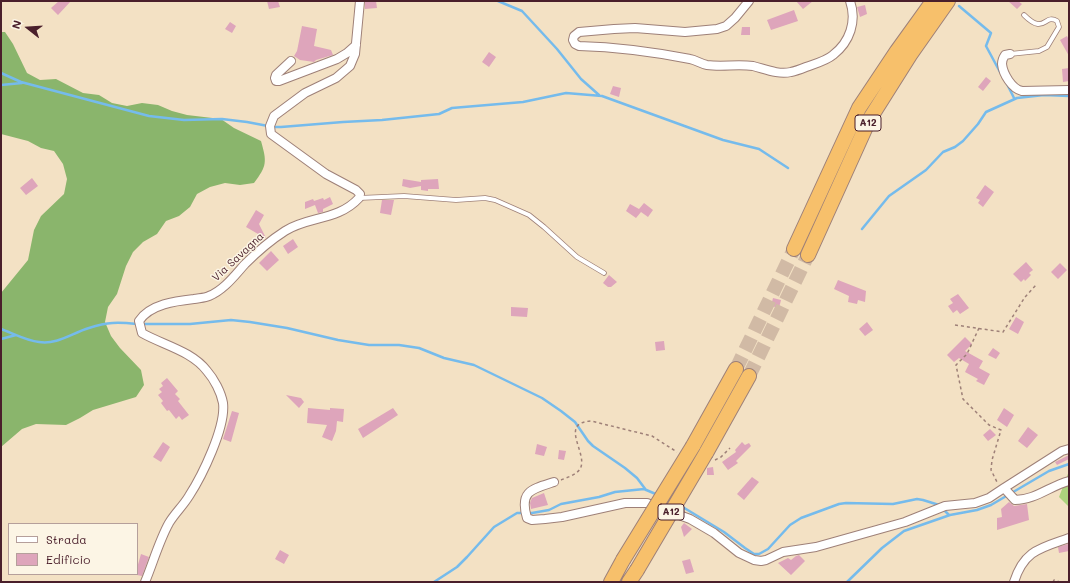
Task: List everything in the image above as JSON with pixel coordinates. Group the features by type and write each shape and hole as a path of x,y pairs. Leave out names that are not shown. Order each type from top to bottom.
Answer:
{"highway":[{"name":"A12","path":"794,249 859,108 933,1"},
{"name":"A12","path":"808,255 869,120 910,55 948,1"},
{"name":"A12","path":"611,582 693,446 736,369"},
{"name":"A12","path":"633,576 710,457 750,376"}],"street":[{"path":"359,198 360,194 356,190 326,174 271,134 270,126 274,116 280,111 305,93 336,78 350,66 355,54 360,1"},
{"path":"749,1 735,18 726,26 717,29 685,32 635,28 614,29 579,32 574,36 573,40 575,44 579,46 619,49 692,59 705,65 753,66 781,73 791,72 811,66 832,56 844,44 851,30 854,18 850,1"},
{"path":"291,61 276,75 276,80 279,82 337,58 348,53 356,45"},
{"path":"1010,54 1004,55 1002,62 1003,69 1017,90 1069,90"},
{"name":"Via Savagna","path":"145,582 168,525 189,497 204,470 220,427 223,412 221,396 207,370 198,362 183,353 142,333 140,321 142,317 161,305 208,297 226,284 263,248 287,230 342,211 353,205 359,198"},
{"path":"554,482 529,492 524,499 527,518 532,520 545,519 625,503 647,503 690,519 714,533 739,553 761,562 783,552 816,547 905,522 945,506 975,503 989,498 1062,451 1069,449"},
{"path":"1004,489 1015,500 1023,500 1069,481"},
{"path":"1014,582 1016,575 1025,559 1036,550 1069,538"}],"lane":[{"path":"1010,54 1039,51 1047,47 1059,27 1057,21 1054,19 1040,25 1035,24 1024,15"},
{"path":"359,198 404,196 456,200 485,198 496,200 529,215 544,226 577,257 604,273"}],"path":[{"path":"955,325 1003,332 1025,297 1037,284"},
{"path":"979,328 967,354 956,365 962,399 989,425 1001,430 992,460 991,470 1004,489"},
{"path":"554,482 575,474 580,469 582,464 575,436 575,430 579,424 585,421 591,421 652,436 682,455"},
{"path":"710,457 721,457 730,448"},
{"path":"1053,582 1054,580 1060,582"}],"green space":[{"path":"1,32 5,32 13,44 27,73 40,80 56,79 83,93 99,95 112,103 127,106 142,103 158,105 187,115 221,119 234,128 261,141 265,164 254,183 240,185 225,183 210,187 197,194 190,207 179,216 166,221 157,234 143,242 133,252 126,266 117,294 108,307 105,322 111,336 120,348 141,370 144,385 136,397 93,410 66,425 36,424 22,429 1,447 1,293 28,260 34,230 41,216 64,194 67,179 63,164 54,151 41,148 28,141 1,134"},
{"path":"1069,471 1069,507 1059,497"}],"building":[{"path":"59,1 71,1 58,15 51,8"},
{"path":"267,1 278,1 280,7 269,9"},
{"path":"365,1 376,1 377,8 365,9"},
{"path":"796,1 813,1 803,9"},
{"path":"1008,1 1018,1 1022,4 1017,9"},
{"path":"865,5 867,14 860,17 857,7"},
{"path":"794,10 798,21 771,30 767,20"},
{"path":"230,22 236,26 232,33 225,29"},
{"path":"302,26 317,29 314,46 331,50 333,55 314,62 300,60 294,56 297,51"},
{"path":"742,27 750,27 750,35 741,35"},
{"path":"1067,36 1069,40 1069,56 1060,40"},
{"path":"489,52 496,57 489,67 482,62"},
{"path":"1069,68 1069,81 1063,82 1062,69"},
{"path":"986,77 991,81 983,91 978,87"},
{"path":"613,86 621,88 619,97 610,94"},
{"path":"32,178 38,186 26,195 20,188"},
{"path":"403,179 421,182 421,180 438,179 439,189 428,189 428,191 421,190 421,186 410,188 402,186"},
{"path":"985,185 994,192 983,207 978,203 980,200 976,198"},
{"path":"330,197 333,204 323,209 323,212 318,213 315,205 305,209 305,202 313,199 314,201 323,198 324,200"},
{"path":"382,200 394,200 391,215 380,213"},
{"path":"644,203 653,210 648,217 641,212 636,218 626,211 630,204 639,209"},
{"path":"256,210 264,215 259,224 266,238 246,227"},
{"path":"293,239 298,247 288,254 283,246"},
{"path":"271,251 279,260 267,271 259,263"},
{"path":"1026,262 1033,270 1029,273 1031,275 1025,281 1024,279 1021,282 1013,274"},
{"path":"1060,263 1067,270 1058,279 1051,272"},
{"path":"609,275 617,282 611,287 608,287 603,283"},
{"path":"838,280 866,291 865,302 858,300 857,304 848,302 849,296 834,289"},
{"path":"958,294 969,308 960,314 957,310 953,313 948,306 953,303 950,299"},
{"path":"773,298 781,300 779,308 771,306"},
{"path":"511,307 528,308 527,317 511,316"},
{"path":"1016,317 1024,322 1018,334 1009,329"},
{"path":"867,322 873,330 865,336 859,329"},
{"path":"965,337 972,344 965,351 983,361 979,368 990,374 984,385 976,381 978,379 965,372 969,364 959,358 954,362 947,355"},
{"path":"664,341 665,350 656,351 655,342"},
{"path":"993,348 1000,353 996,359 988,355"},
{"path":"167,378 178,391 175,394 180,399 178,401 189,415 182,420 179,416 176,419 169,410 167,411 161,403 163,401 158,395 162,392 159,389 163,386 161,383"},
{"path":"286,395 301,398 304,402 299,408"},
{"path":"308,408 330,410 330,408 344,409 343,422 337,421 336,431 332,441 322,437 327,425 307,423"},
{"path":"393,408 398,415 363,438 358,429"},
{"path":"1004,408 1014,415 1007,427 997,420"},
{"path":"232,411 239,413 231,442 223,439"},
{"path":"1028,427 1038,435 1027,448 1018,441"},
{"path":"990,429 996,435 988,441 983,435"},
{"path":"163,442 170,447 161,462 153,457"},
{"path":"742,442 745,445 749,443 751,446 736,461 738,463 728,470 722,462 736,452 735,450"},
{"path":"537,444 547,447 544,456 535,454"},
{"path":"559,450 566,451 564,460 558,459"},
{"path":"1069,455 1069,459 1057,465 1055,462"},
{"path":"713,467 714,475 707,475 707,468"},
{"path":"752,477 759,482 744,500 737,494"},
{"path":"544,493 548,505 531,509 530,503 532,498"},
{"path":"1009,502 1014,506 1027,504 1029,520 997,530 997,518 1002,517 1001,509"},
{"path":"684,523 692,529 684,537 681,527"},
{"path":"1068,544 1069,551 1059,553 1058,547"},
{"path":"280,550 289,555 284,564 275,559"},
{"path":"141,554 149,557 142,576 137,575"},
{"path":"799,555 805,561 791,575 778,563 788,558 791,560"},
{"path":"690,559 694,572 686,574 682,561"}],"waterway":[{"path":"498,1 522,11 557,49 581,79 599,95"},
{"path":"959,6 991,33 986,46 1000,72"},
{"path":"1,73 21,82 149,116 184,120 222,119 268,126"},
{"path":"1,85 22,83"},
{"path":"1007,84 1014,98"},
{"path":"273,127 382,120 439,114 452,108 523,102 566,93 602,96 723,140 759,149 788,168"},
{"path":"862,229 889,196 926,170 943,152 955,147 963,141 986,112 1017,98 1044,95 1069,96"},
{"path":"142,324 190,324 231,320 250,322 369,345 399,345 419,348 444,358 474,365 542,398 561,411 575,422 593,446 625,468 637,478 646,490"},
{"path":"1,329 30,340 52,342 83,330 102,325 118,323 137,324"},
{"path":"1,339 16,335"},
{"path":"847,582 882,548 904,531 950,515 977,510 991,505 1049,471 1069,464"},
{"path":"434,582 457,567 494,527 517,513 532,513 549,510 561,504 599,497 615,492 644,489 658,495"},
{"path":"681,506 724,532 754,554 759,554 768,549 790,525 801,518 839,504 893,504 917,499 939,505 949,515"}],"tunnel":[{"path":"736,369 794,249"},
{"path":"749,376 808,255"}]}
